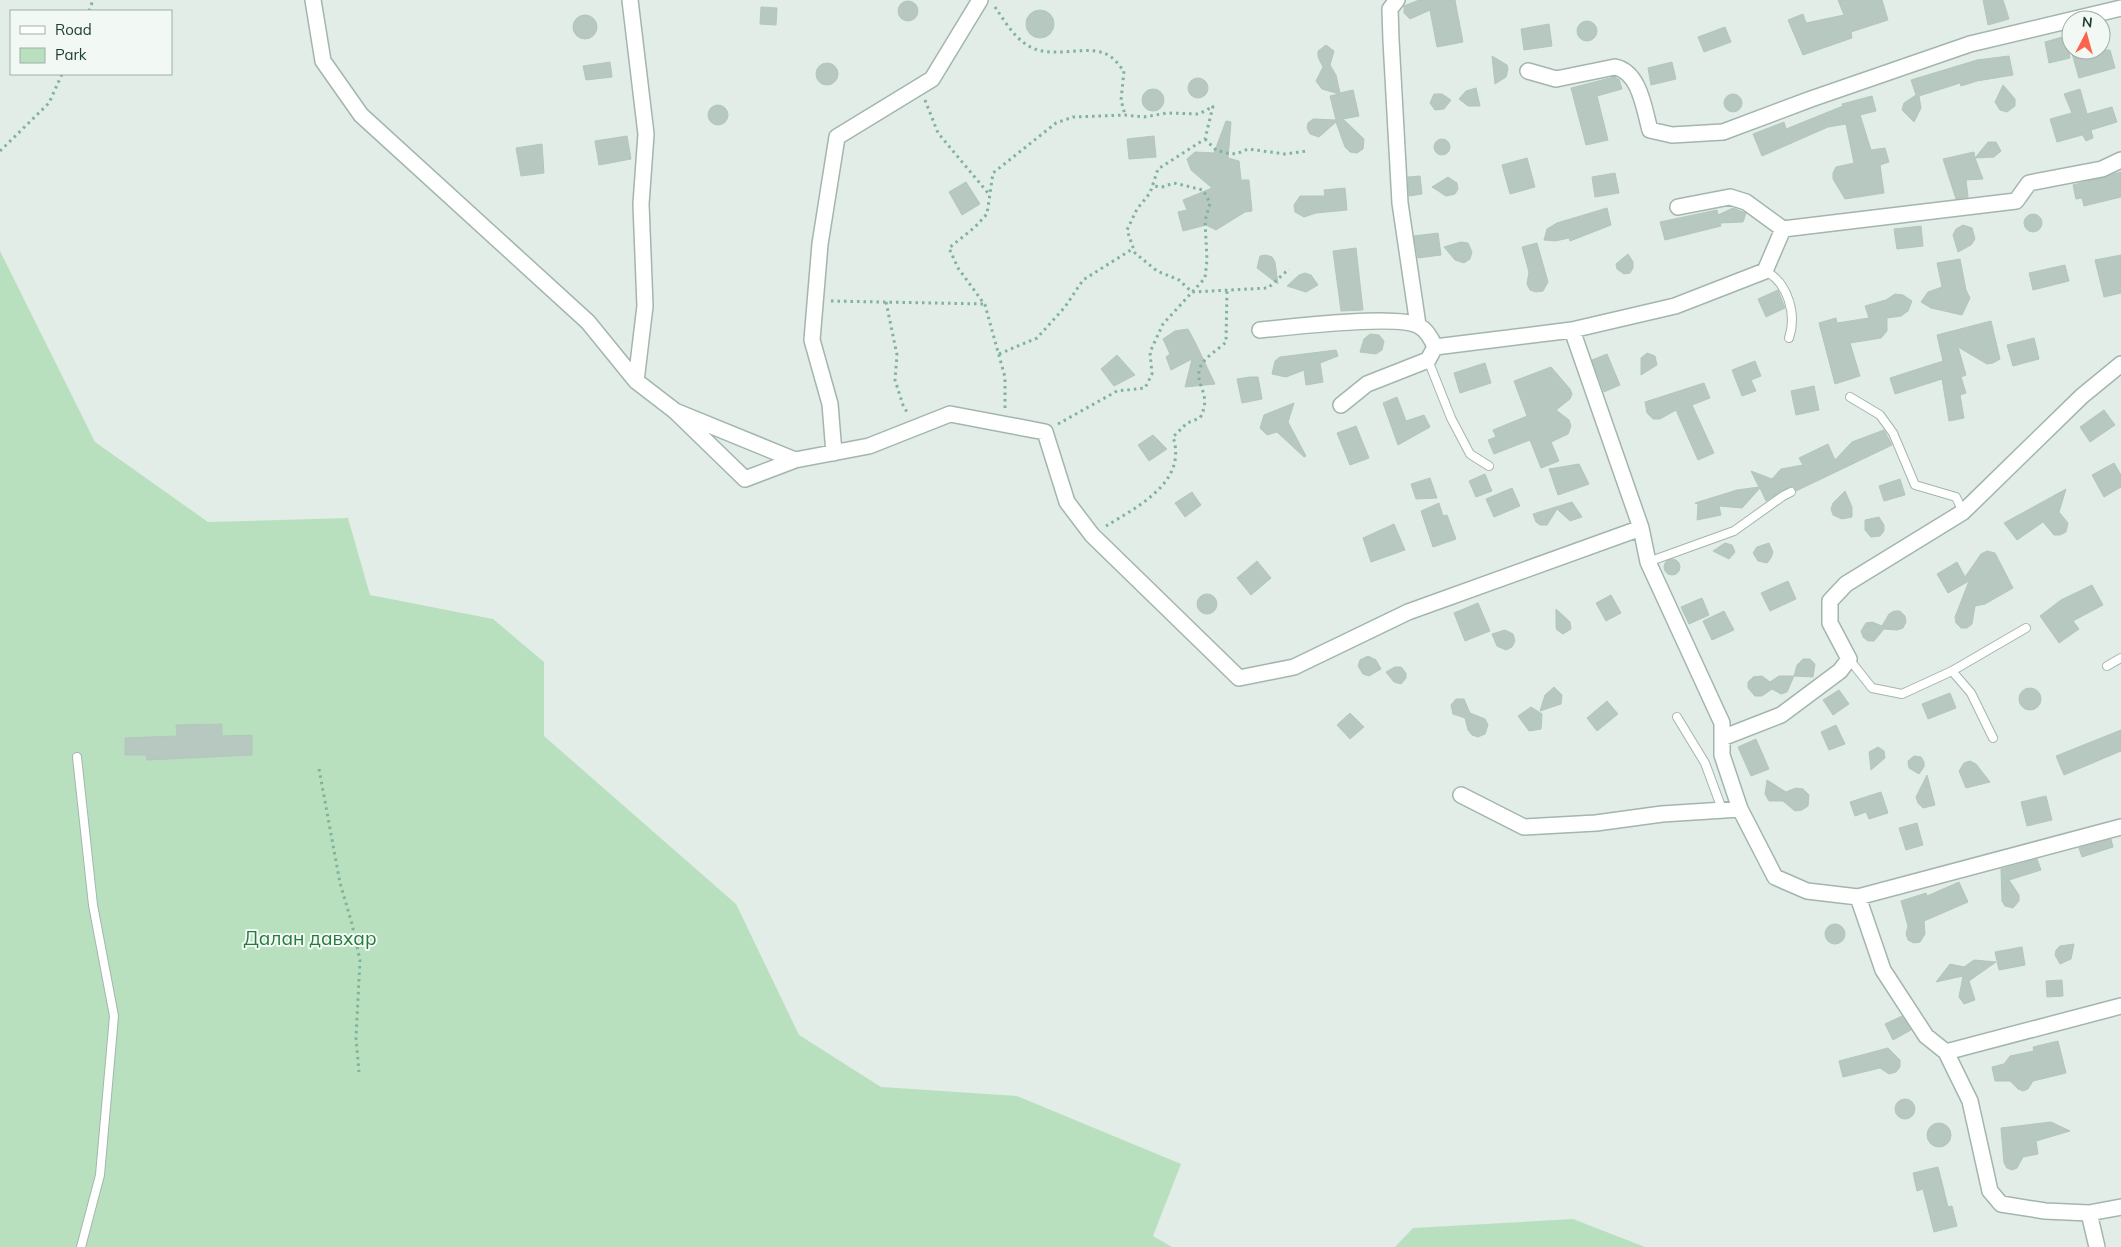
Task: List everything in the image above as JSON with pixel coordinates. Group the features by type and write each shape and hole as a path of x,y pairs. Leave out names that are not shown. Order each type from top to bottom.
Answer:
{"street":[{"path":"313,0 323,61 361,115 588,322 636,381 675,411 745,479 795,460 870,446 950,414 1045,432 1067,502 1092,534 1239,678 1294,666 1408,612 1641,528"},
{"path":"630,0 646,134 641,204 645,306 636,381"},
{"path":"834,453 830,404 812,340 820,244 837,137 932,78 980,0"},
{"path":"1397,0 1390,9 1390,25 1400,203 1418,325 1431,338 1432,353"},
{"path":"1528,72 1556,79 1615,67 1624,68 1636,82 1650,130 1672,135 1723,132 1811,99 1970,44 2121,8"},
{"path":"1678,207 1730,197 1746,202 1783,229 2016,201 2029,183 2102,169 2121,160"},
{"path":"1342,405 1367,384 1432,353 1572,330 1675,306 1765,271 1783,229"},
{"path":"1260,330 1378,320 1418,325"},
{"path":"1572,330 1641,528 1648,562 1722,723 1722,754 1740,809 1775,877 1807,892 1858,898 2121,827"},
{"path":"1722,738 1781,715 1840,671 1850,659 1830,623 1830,601 1846,584 1963,512 2082,396 2121,364"},
{"path":"675,411 795,460"},
{"path":"1461,795 1524,827 1596,823 1722,809 1740,809"},
{"path":"1858,898 1884,970 1926,1036 1946,1052 1970,1101 1990,1190 2001,1204 2045,1211 2090,1212 2121,1207"},
{"path":"1946,1052 2121,1006"},
{"path":"2090,1212 2097,1247"}],"lane":[{"path":"1765,271 1776,276 1793,311 1794,325 1789,338"},
{"path":"1432,353 1451,418 1470,454 1489,466"},
{"path":"1850,397 1880,415 1893,433 1915,485 1956,497 1963,512"},
{"path":"1648,562 1734,531 1791,492"},
{"path":"1850,659 1872,688 1902,694 1952,671 2026,628"},
{"path":"2107,666 2121,658"},
{"path":"1952,671 1971,693 1993,738"},
{"path":"1677,717 1705,763 1722,809"},
{"path":"77,757 93,905 114,1016 100,1175 81,1247"}],"path":[{"path":"990,0 1007,26 1028,46 1053,54 1085,50 1110,56 1124,71 1121,100 1125,115"},
{"path":"0,151 49,103 62,75"},
{"path":"917,88 928,104 938,133 989,193"},
{"path":"1005,424 1004,377 985,304 958,268 949,248 975,227 987,214 993,174 1056,123 1074,117 1125,115 1144,117 1166,113 1199,114 1214,106 1205,139 1158,169 1150,193 1137,209 1127,230 1135,253 1157,271 1179,280 1192,292 1268,288 1289,269"},
{"path":"1205,139 1216,150 1226,154 1236,154 1248,149 1285,154 1307,151"},
{"path":"1045,432 1118,391 1144,388 1152,374 1150,352 1163,324 1205,278 1207,260 1205,221 1210,203 1203,190 1174,183 1162,187 1152,186"},
{"path":"998,354 1037,338 1065,307 1083,280 1134,248"},
{"path":"1092,534 1145,502 1168,482 1172,472 1176,448 1173,437 1187,424 1200,418 1205,408 1199,372 1204,362 1226,342 1227,290"},
{"path":"816,300 985,304"},
{"path":"886,302 897,355 895,380 903,405 916,428"},
{"path":"319,770 340,884 360,960 356,1038 359,1072"}],"green space":[{"name":"Далан давхар","path":"0,251 95,442 208,522 348,518 370,595 493,619 544,662 544,736 736,904 799,1035 881,1087 1017,1096 1181,1164 1153,1236 1172,1247 0,1247"},
{"path":"1573,1219 1645,1247 1395,1247 1413,1228"}],"building":[{"path":"1419,0 1455,0 1463,42 1437,47 1430,10 1410,19 1404,13 1404,6"},
{"path":"1838,0 1882,0 1888,20 1851,32 1852,38 1803,55 1788,20 1803,14 1806,23 1844,15"},
{"path":"1983,0 2003,0 2009,19 1988,25"},
{"path":"904,1 912,1 918,7 918,15 912,21 904,21 898,15 898,7"},
{"path":"761,7 777,8 776,25 760,24"},
{"path":"1040,10 1050,14 1054,24 1050,34 1040,38 1030,34 1026,24 1030,14"},
{"path":"585,15 593,19 597,27 593,35 585,39 577,35 573,27 577,19"},
{"path":"1587,21 1594,24 1597,31 1594,38 1587,41 1580,38 1577,31 1580,24"},
{"path":"1549,24 1552,46 1524,50 1521,29"},
{"path":"1725,27 1731,42 1704,52 1698,37"},
{"path":"2061,37 2062,60 2049,63 2045,42"},
{"path":"1326,45 1334,51 1330,65 1336,75 1340,93 1353,90 1359,116 1343,119 1364,139 1363,149 1357,153 1350,152 1345,147 1336,122 1319,137 1310,134 1307,128 1308,123 1313,119 1336,120 1330,96 1339,94 1322,89 1316,81 1323,67 1318,57 1318,51"},
{"path":"2111,54 2115,68 2079,78 2074,60 2111,60"},
{"path":"1492,56 1507,65 1508,69 1506,77 1495,84"},
{"path":"2009,56 2013,75 1977,81 1961,86 1960,83 1919,96 1921,108 1914,122 1902,110 1904,103 1916,95 1911,80 1977,60"},
{"path":"610,62 612,77 586,80 583,66"},
{"path":"1672,62 1676,79 1651,85 1648,68"},
{"path":"827,63 835,66 838,74 835,82 827,85 819,82 816,74 819,66"},
{"path":"1614,77 1619,79 1622,89 1597,96 1608,140 1586,145 1571,88"},
{"path":"1194,78 1202,78 1208,84 1208,92 1202,98 1194,98 1188,92 1188,84"},
{"path":"2003,85 2015,99 2015,106 2007,112 2000,110 1995,102"},
{"path":"1476,88 1480,106 1468,106 1459,99 1466,91"},
{"path":"1153,89 1161,92 1164,100 1161,108 1153,111 1145,108 1142,100 1145,92"},
{"path":"2080,89 2087,114 2112,107 2117,122 2091,130 2093,138 2086,141 2081,132 2082,135 2057,142 2050,119 2072,113 2064,94"},
{"path":"1434,94 1442,94 1451,100 1444,109 1435,110 1430,103"},
{"path":"1733,94 1739,97 1742,103 1739,109 1733,112 1727,109 1724,103 1727,97"},
{"path":"1872,96 1876,111 1860,115 1871,150 1885,148 1889,162 1880,165 1884,193 1845,199 1833,179 1836,167 1854,163 1846,124 1828,127 1762,156 1753,134 1784,122 1786,129 1843,106 1842,104"},
{"path":"718,105 725,108 728,115 725,122 718,125 711,122 708,115 711,108"},
{"path":"1226,121 1231,122 1228,158 1239,161 1241,180 1249,180 1252,211 1245,212 1216,230 1206,225 1183,231 1178,212 1187,210 1183,200 1212,188 1191,170 1187,159 1195,152 1214,153"},
{"path":"627,136 631,159 599,165 595,141"},
{"path":"1154,136 1156,157 1129,159 1127,139"},
{"path":"1442,139 1450,147 1442,155 1434,147"},
{"path":"1988,142 1996,142 2001,151 1994,157 1975,158"},
{"path":"542,144 544,173 521,176 516,148"},
{"path":"1974,152 1983,179 1966,180 1968,197 1956,199 1943,159"},
{"path":"1527,158 1535,187 1510,194 1502,165"},
{"path":"2121,172 2121,197 2084,206 2082,198 2076,199 2073,185"},
{"path":"1615,173 1619,193 1595,197 1592,177"},
{"path":"1420,176 1422,194 1409,196 1408,177"},
{"path":"1448,177 1457,183 1458,189 1455,194 1446,196 1432,187"},
{"path":"966,182 980,204 962,215 949,192"},
{"path":"1345,188 1347,210 1316,213 1304,217 1295,212 1294,205 1300,196 1325,196 1324,190"},
{"path":"1607,208 1611,225 1570,241 1569,238 1555,241 1544,240 1547,229 1557,223"},
{"path":"1733,208 1746,213 1743,222 1720,223 1721,226 1665,240 1660,222 1717,210 1718,215"},
{"path":"2033,214 2039,217 2042,223 2039,229 2033,232 2027,229 2024,223 2027,217"},
{"path":"1963,225 1972,228 1975,239 1971,245 1958,252 1953,235 1956,229"},
{"path":"1921,226 1923,246 1897,249 1894,229"},
{"path":"1438,233 1441,255 1418,258 1414,236"},
{"path":"1461,242 1468,243 1472,252 1470,259 1464,263 1455,260 1444,247"},
{"path":"1537,243 1548,282 1543,291 1536,292 1530,290 1527,284 1529,272 1522,247"},
{"path":"1356,248 1363,310 1341,311 1333,251"},
{"path":"1628,254 1633,262 1633,268 1630,273 1624,274 1617,269 1616,264"},
{"path":"2121,255 2121,293 2104,297 2095,260"},
{"path":"1260,256 1272,257 1275,262 1278,284 1257,268"},
{"path":"1960,259 1966,290 1970,298 1962,315 1931,308 1921,302 1928,292 1942,287 1937,263"},
{"path":"2065,265 2069,281 2033,290 2029,273"},
{"path":"1305,273 1311,275 1318,285 1306,292 1287,286 1299,275"},
{"path":"1778,290 1785,308 1766,317 1758,299"},
{"path":"1895,294 1903,295 1912,301 1908,311 1901,316 1887,318 1887,331 1881,338 1850,343 1860,376 1835,384 1819,323 1836,318 1837,323 1869,318 1865,306 1886,300"},
{"path":"1991,321 2000,359 1987,364 1958,347 1966,375 1961,377 1966,393 1960,395 1964,418 1949,421 1942,379 1895,394 1890,378 1943,361 1937,335"},
{"path":"1188,329 1215,384 1185,387 1192,359 1171,370 1166,357 1170,354 1163,339 1175,331"},
{"path":"1370,334 1379,335 1384,341 1382,350 1376,354 1360,352 1364,339"},
{"path":"2034,338 2039,359 2013,366 2007,345"},
{"path":"1336,350 1338,356 1320,363 1323,382 1306,385 1304,370 1286,377 1272,374 1275,361 1280,357"},
{"path":"1647,353 1655,356 1657,365 1641,375 1641,358"},
{"path":"1607,354 1620,385 1604,392 1592,360"},
{"path":"1117,355 1135,375 1114,386 1101,369"},
{"path":"1755,361 1761,376 1751,380 1756,391 1742,396 1732,370"},
{"path":"1485,363 1491,383 1460,393 1454,373"},
{"path":"1551,367 1572,394 1570,399 1556,410 1569,420 1571,426 1568,434 1551,442 1559,461 1541,468 1530,440 1494,454 1488,440 1496,437 1493,430 1527,416 1514,381"},
{"path":"1258,377 1262,399 1242,403 1237,379"},
{"path":"1704,383 1710,398 1692,405 1714,453 1698,460 1676,410 1660,419 1653,419 1647,413 1645,402"},
{"path":"1814,386 1819,410 1796,415 1791,391"},
{"path":"1397,397 1406,421 1424,415 1430,427 1398,445 1383,403"},
{"path":"1294,403 1288,422 1306,456 1304,457 1277,432 1267,435 1260,428 1264,415"},
{"path":"2104,410 2115,425 2090,442 2080,427"},
{"path":"1356,426 1369,458 1350,465 1337,433"},
{"path":"1884,430 1892,445 1796,491 1794,487 1789,487 1766,501 1760,488 1742,508 1719,506 1721,515 1697,520 1698,504 1695,503 1737,490 1759,487 1751,471 1772,479 1781,469 1803,465 1799,458 1828,444 1835,460 1852,442"},
{"path":"1153,435 1167,449 1149,461 1138,445"},
{"path":"2114,463 2121,475 2121,487 2104,497 2092,475"},
{"path":"1579,464 1589,484 1558,495 1549,469"},
{"path":"1485,474 1492,491 1476,497 1469,481"},
{"path":"1430,478 1437,498 1416,499 1411,484"},
{"path":"1900,479 1905,495 1884,501 1879,486"},
{"path":"1512,488 1520,506 1494,517 1486,499"},
{"path":"2066,489 2059,512 2068,523 2066,532 2054,535 2043,522 2017,540 2004,523"},
{"path":"1845,491 1852,507 1852,517 1842,519 1833,515 1831,509 1833,503"},
{"path":"1192,492 1201,505 1185,517 1175,503"},
{"path":"1572,502 1582,517 1570,521 1557,509 1547,525 1540,525 1536,522 1533,514"},
{"path":"1439,503 1443,516 1447,515 1456,539 1433,547 1421,511"},
{"path":"1879,517 1884,525 1884,531 1880,536 1871,537 1865,530 1865,520"},
{"path":"1394,524 1405,550 1371,562 1363,538"},
{"path":"1725,543 1732,545 1735,552 1729,559 1713,551"},
{"path":"1769,543 1773,552 1771,558 1767,563 1758,561 1753,553 1757,547"},
{"path":"1987,551 1995,553 2013,588 1985,604 1975,606 1972,624 1967,628 1961,628 1956,623 1955,617 1969,581 1948,593 1937,574 1957,562 1965,577 1981,554"},
{"path":"1672,559 1680,567 1672,575 1664,567"},
{"path":"1257,561 1271,578 1251,595 1237,578"},
{"path":"1788,581 1796,599 1770,611 1761,593"},
{"path":"2092,585 2103,605 2073,621 2079,629 2059,643 2040,616 2061,600"},
{"path":"1207,594 1214,597 1217,604 1214,611 1207,614 1200,611 1197,604 1200,597"},
{"path":"1611,595 1621,613 1606,621 1596,603"},
{"path":"1702,598 1709,615 1689,624 1681,607"},
{"path":"1478,603 1490,631 1465,641 1454,613"},
{"path":"1556,609 1570,622 1571,629 1563,634 1556,627"},
{"path":"1724,611 1734,630 1712,640 1703,621"},
{"path":"1894,611 1900,611 1905,616 1906,622 1903,628 1897,630 1884,629 1874,641 1868,641 1863,637 1861,631 1866,623 1872,622 1882,626 1889,614"},
{"path":"1505,630 1513,634 1515,641 1512,647 1506,650 1497,646 1492,634"},
{"path":"1368,656 1376,660 1381,669 1369,676 1363,674 1358,666 1360,660"},
{"path":"1803,659 1810,659 1815,664 1813,677 1794,676 1797,665"},
{"path":"1395,667 1401,667 1406,673 1406,678 1401,684 1394,682 1386,672"},
{"path":"1762,676 1770,682 1779,676 1794,676 1787,692 1781,694 1772,689 1762,696 1755,696 1748,688 1748,682 1753,677"},
{"path":"1554,687 1562,695 1561,704 1540,711 1545,695"},
{"path":"2030,688 2038,691 2041,699 2038,707 2030,710 2022,707 2019,699 2022,691"},
{"path":"1839,690 1849,704 1833,715 1823,700"},
{"path":"1950,693 1956,708 1928,719 1922,704"},
{"path":"1456,699 1464,699 1470,713 1485,719 1488,725 1485,734 1478,737 1472,735 1468,730 1465,718 1453,714 1451,705"},
{"path":"1607,701 1618,714 1597,731 1587,718"},
{"path":"1531,707 1542,714 1541,729 1529,731 1518,716"},
{"path":"1350,713 1364,727 1350,739 1337,725"},
{"path":"222,724 222,736 252,735 252,755 147,760 146,755 125,755 125,738 177,736 176,725"},
{"path":"1836,725 1845,744 1829,750 1821,732"},
{"path":"2121,730 2121,751 2064,775 2056,756"},
{"path":"1756,739 1769,769 1751,776 1738,747"},
{"path":"1878,747 1884,751 1885,758 1871,770 1869,752"},
{"path":"1914,756 1921,757 1924,762 1924,767 1919,774 1909,768 1908,761"},
{"path":"1970,761 1976,764 1990,782 1966,788 1959,771 1964,763"},
{"path":"1927,775 1935,805 1923,808 1918,803 1916,797"},
{"path":"1767,780 1786,792 1796,788 1803,789 1809,795 1808,806 1802,810 1795,811 1783,801 1769,801 1765,794"},
{"path":"1881,792 1888,813 1869,819 1866,812 1855,816 1850,802"},
{"path":"2046,796 2052,820 2027,826 2021,802"},
{"path":"1917,823 1923,845 1906,850 1899,828"},
{"path":"2111,839 2113,847 2082,857 2079,848"},
{"path":"2037,859 2041,870 2009,880 2019,895 2019,901 2013,908 2005,906 2002,901 2001,869"},
{"path":"1959,882 1968,902 1924,921 1925,934 1920,942 1914,943 1908,940 1906,934 1908,926 1901,901 1926,893 1927,896"},
{"path":"1835,924 1842,927 1845,934 1842,941 1835,944 1828,941 1825,934 1828,927"},
{"path":"2074,944 2071,959 2060,964 2055,955 2056,950 2060,946"},
{"path":"2022,947 2025,965 1999,970 1995,952"},
{"path":"1974,960 1996,962 1969,981 1975,1000 1964,1004 1959,997 1963,976 1936,982 1950,964 1964,967"},
{"path":"2062,980 2063,996 2047,997 2046,981"},
{"path":"1902,1016 1911,1030 1893,1040 1885,1024"},
{"path":"2058,1041 2066,1073 2033,1081 2028,1089 2023,1091 2010,1081 1995,1081 1992,1067 2004,1064 2010,1056 2034,1051 2033,1047"},
{"path":"1888,1048 1900,1060 1900,1067 1896,1072 1889,1074 1880,1068 1843,1077 1839,1061"},
{"path":"1905,1099 1912,1102 1915,1109 1912,1116 1905,1119 1898,1116 1895,1109 1898,1102"},
{"path":"2051,1122 2070,1131 2036,1141 2038,1154 2023,1157 2017,1168 2012,1170 2007,1168 2004,1163 2001,1128"},
{"path":"1939,1123 1944,1124 1950,1130 1950,1140 1944,1146 1939,1147 1934,1146 1928,1140 1927,1135 1928,1130 1934,1124"},
{"path":"1938,1167 1948,1207 1952,1206 1957,1226 1934,1232 1923,1189 1917,1191 1913,1173"}]}
